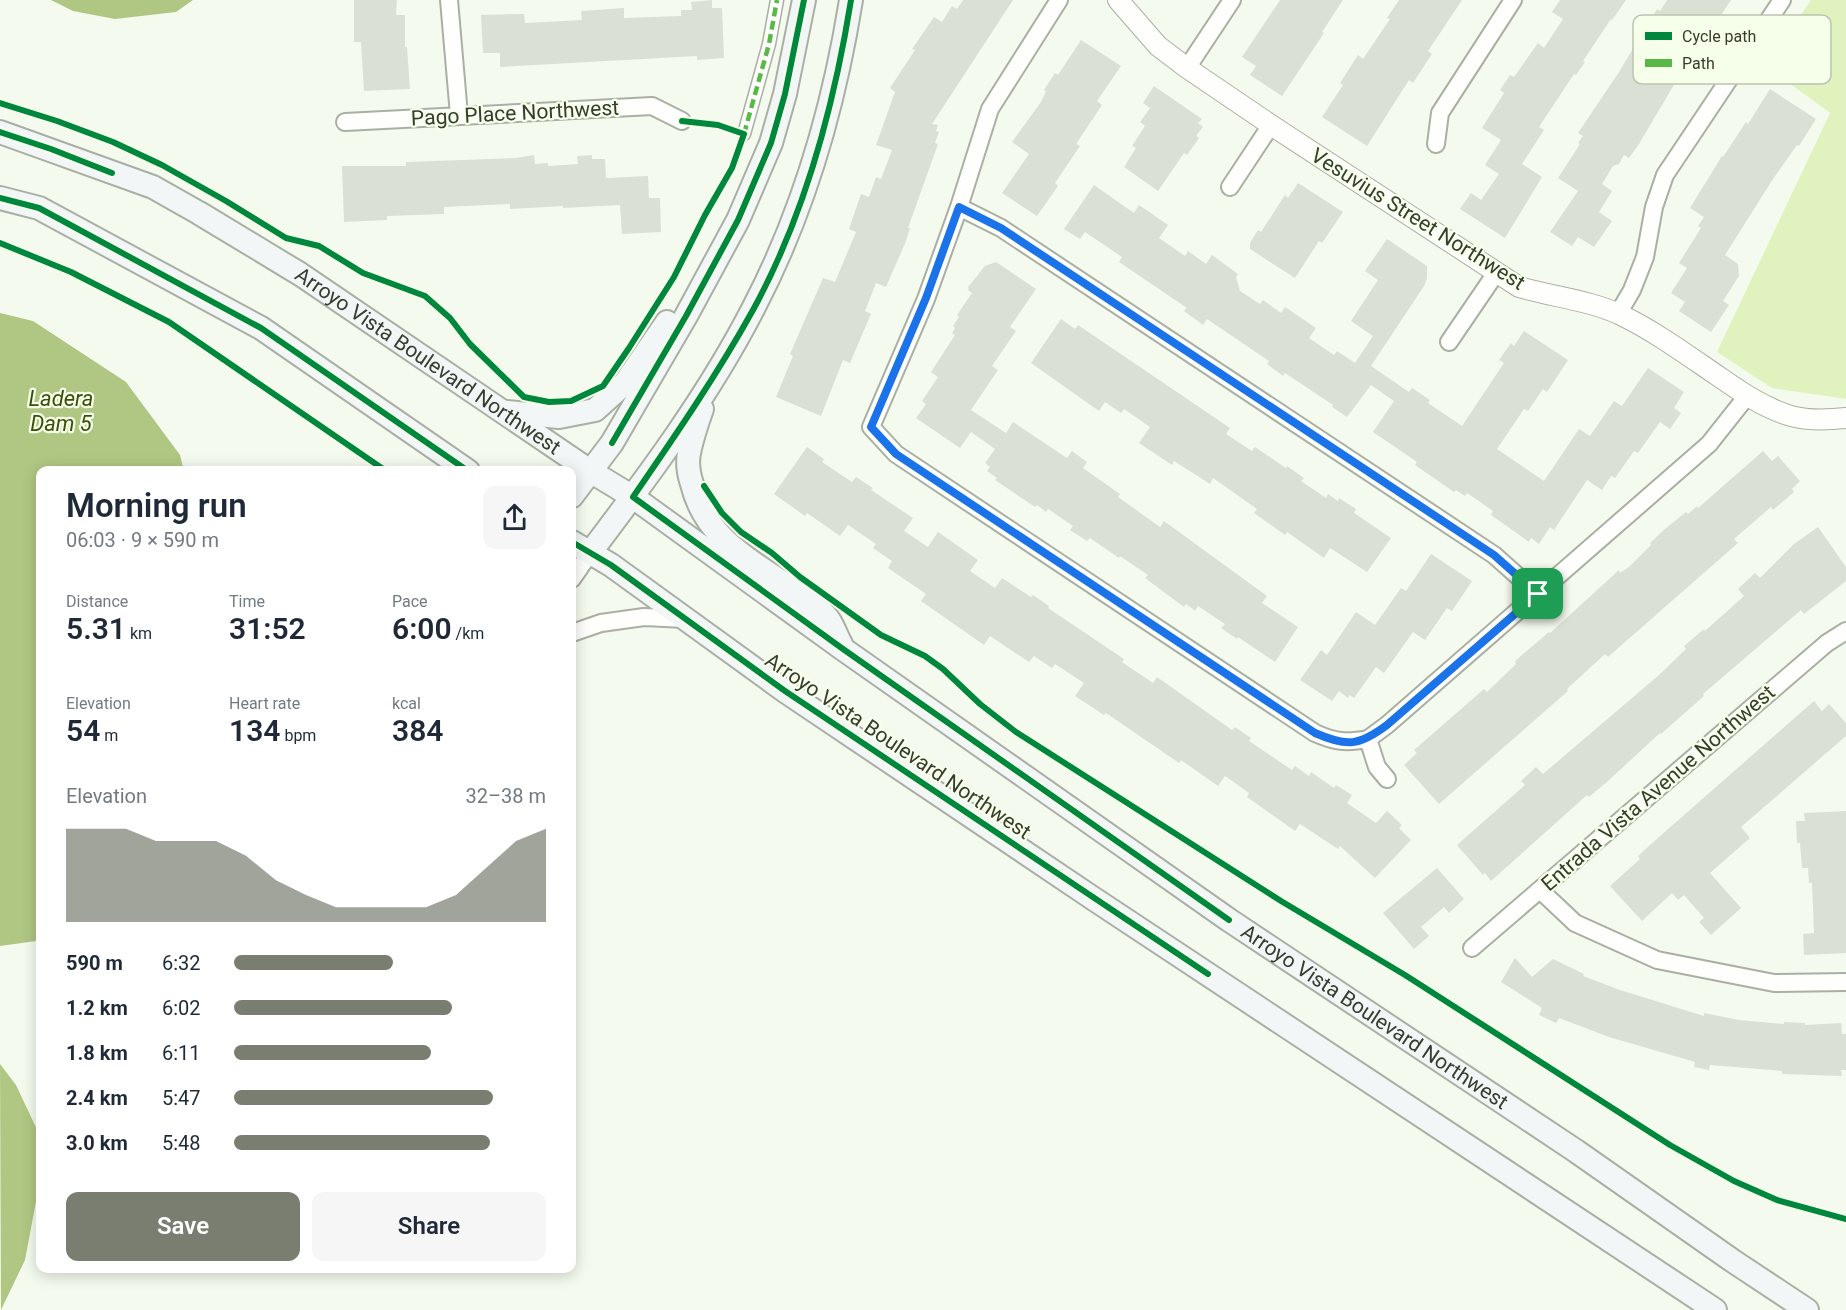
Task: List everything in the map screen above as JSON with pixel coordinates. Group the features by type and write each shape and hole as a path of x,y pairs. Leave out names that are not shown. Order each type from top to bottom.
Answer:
{"main road":[{"path":"576,490 612,443 738,220 771,143 785,94 804,0"},
{"path":"581,548 633,497 709,386 754,309 793,221 812,170 844,44 851,0"},
{"name":"Arroyo Vista Boulevard Northwest","path":"0,132 153,187 300,274 590,471 633,497 843,649 1229,920 1576,1151 1807,1310"},
{"path":"0,198 39,208 261,328 459,466"},
{"path":"502,411 559,417 595,410 625,383 677,306 703,284"},
{"path":"709,386 688,455 694,497 713,531 732,548 827,618 843,649"},
{"name":"Arroyo Vista Boulevard Northwest","path":"581,548 611,565 785,691 1094,899 1715,1310"}],"street":[{"path":"449,0 459,115"},
{"path":"744,134 769,44 777,0"},
{"path":"1059,0 990,109 959,207 926,298 871,427 896,454 1315,733 1332,741 1350,742 1368,739 1387,725 1709,444 1747,396"},
{"name":"Vesuvius Street Northwest","path":"1118,0 1158,46 1187,68 1496,273 1519,286 1589,303 1649,329 1747,396 1773,409 1793,416 1830,420 1846,418"},
{"path":"1187,68 1232,0"},
{"path":"1436,144 1440,113 1513,0"},
{"path":"1772,15 1782,0"},
{"path":"1618,314 1632,290 1645,257 1654,207 1665,175 1726,84"},
{"name":"Pago Place Northwest","path":"345,122 652,106 682,121"},
{"path":"1230,187 1271,125"},
{"path":"959,207 1001,228 1494,555 1538,594"},
{"path":"1449,342 1496,273"},
{"path":"576,565 581,548"},
{"path":"576,632 601,623 644,616 686,619"},
{"name":"Entrada Vista Avenue Northwest","path":"1472,948 1827,643 1846,632"},
{"path":"1368,739 1377,767 1387,778"},
{"path":"1540,890 1575,923 1657,960 1774,983 1846,982"}],"shaded area":[{"path":"1811,0 1846,0 1846,399 1772,388 1717,352 1830,113 1791,84 1831,84 1831,15 1801,15"}],"water":[{"path":"51,0 193,0 176,12 115,19 73,11"},
{"name":"Ladera Dam 5","path":"0,313 33,321 126,382 180,455 183,466 36,466 36,941 0,946"},
{"path":"0,1064 16,1085 36,1128 36,1201 25,1260 1,1310"}],"building":[{"path":"354,0 397,0 396,15 405,15 405,47 407,47 410,89 364,91 361,42 354,42"},
{"path":"712,0 712,8 722,8 724,58 697,60 697,56 500,67 500,53 483,53 481,15 524,14 525,23 582,20 581,11 624,8 624,18 681,16 681,10 692,10 691,2"},
{"path":"963,0 1013,0 932,124 938,125 936,131 939,132 935,143 938,144 908,228 910,228 906,241 886,287 876,283 865,311 871,314 850,363 843,360 821,416 776,397 793,356 790,354 823,278 835,282 856,232 849,229 861,194 869,197 876,177 881,179 892,150 876,145 895,92 890,88 915,50 912,49 934,17 942,22 952,6 957,9"},
{"path":"1280,0 1343,0 1282,96 1250,75 1256,66 1242,57"},
{"path":"1399,0 1462,0 1428,51 1432,54 1413,83 1409,80 1367,146 1322,117 1343,85 1340,83 1358,55 1363,59 1390,19 1387,18"},
{"path":"1560,0 1626,0 1539,127 1544,130 1522,164 1542,177 1505,238 1460,209 1471,193 1481,200 1499,174 1485,165 1501,140 1482,128 1504,93 1500,90 1510,75 1514,77 1538,43 1544,48 1563,19 1552,12"},
{"path":"1667,0 1731,0 1721,15 1653,15 1657,9 1660,11"},
{"path":"1081,40 1121,66 1097,101 1102,105 1076,144 1080,146 1055,183 1058,186 1037,216 1002,193 1029,154 1012,142 1041,102 1046,91 1044,90 1055,73 1058,75"},
{"path":"1633,49 1633,84 1674,84 1629,158 1624,155 1619,164 1613,166 1602,184 1612,191 1599,212 1612,221 1594,247 1578,237 1572,246 1550,232 1578,191 1558,178 1580,144 1578,143 1583,136 1578,133"},
{"path":"1154,86 1202,119 1198,123 1203,127 1196,136 1199,138 1187,155 1184,153 1158,191 1124,167 1136,148 1132,146 1145,126 1140,122 1150,108 1143,103"},
{"path":"1770,89 1816,119 1799,146 1797,145 1773,179 1725,255 1738,264 1739,276 1723,301 1729,305 1711,332 1679,311 1685,302 1671,293 1687,268 1679,263 1701,228 1698,226 1704,217 1690,208 1722,156 1746,122 1748,124"},
{"path":"534,155 535,164 548,163 548,166 578,164 577,156 592,155 592,159 605,159 606,178 648,176 649,198 660,198 661,232 622,234 620,205 510,209 510,204 444,207 444,214 387,216 387,220 344,222 342,166 406,166 406,162 516,158"},
{"path":"1298,183 1343,212 1322,243 1319,241 1295,278 1250,249 1250,243 1258,230 1261,232 1285,195 1288,198"},
{"path":"1094,185 1134,213 1139,205 1168,225 1159,238 1185,256 1188,251 1206,264 1212,255 1238,274 1236,277 1240,291 1260,304 1263,300 1281,313 1285,307 1316,328 1309,338 1334,355 1337,351 1355,363 1373,336 1351,321 1378,280 1365,271 1387,239 1427,266 1424,286 1371,366 1409,392 1412,388 1430,400 1428,403 1462,426 1504,363 1499,360 1511,343 1514,346 1524,331 1568,360 1547,392 1543,389 1528,411 1524,409 1497,449 1544,481 1579,429 1590,436 1614,401 1622,406 1648,368 1684,392 1674,408 1681,413 1670,429 1660,422 1638,453 1634,451 1615,478 1611,476 1602,490 1587,480 1554,530 1550,527 1539,544 1531,538 1529,542 1491,515 1493,511 1467,493 1465,496 1456,490 1454,492 1415,465 1417,462 1373,432 1394,401 1371,385 1347,417 1285,373 1283,376 1267,364 1269,361 1207,319 1203,325 1184,311 1187,308 1119,262 1122,257 1085,232 1080,239 1064,229"},
{"path":"996,262 1036,289 1010,327 1016,331 992,366 998,370 971,410 1006,433 1013,422 1067,458 1072,451 1087,462 1083,468 1120,494 1118,497 1160,527 1164,521 1267,596 1262,603 1298,627 1275,662 1221,628 1225,624 1198,606 1195,611 1186,604 1184,607 1145,578 1148,575 1120,556 1119,558 1090,538 1087,541 1070,530 1073,526 1048,509 1046,512 1037,505 1035,507 995,480 997,478 987,471 990,467 985,463 995,449 971,432 960,448 916,418 926,404 922,401 938,377 931,372 955,335 952,333 955,328 953,326 959,317 957,315 972,293 968,287 985,266"},
{"path":"1061,319 1075,329 1078,325 1230,428 1226,434 1252,451 1255,447 1286,468 1287,466 1304,478 1301,481 1326,498 1328,494 1338,501 1339,498 1356,509 1354,513 1391,538 1367,572 1330,548 1324,558 1287,532 1285,535 1254,513 1257,509 1213,478 1210,484 1174,461 1172,465 1139,443 1150,427 1124,409 1121,413 1105,402 1099,411 1031,363"},
{"path":"807,447 824,459 822,462 852,482 856,477 913,518 904,531 928,547 938,532 978,560 970,571 995,588 1002,578 1031,597 1033,595 1049,606 1048,608 1124,659 1122,662 1153,683 1157,677 1232,730 1235,727 1251,738 1249,741 1292,770 1295,766 1309,776 1311,772 1334,788 1336,785 1352,795 1347,803 1376,823 1387,811 1402,825 1399,828 1411,840 1375,878 1340,846 1338,849 1300,824 1295,831 1247,797 1249,793 1225,776 1218,786 1181,760 1179,763 1106,713 1104,715 1075,696 1084,683 1055,664 1052,668 1034,656 1029,662 990,636 984,645 921,601 926,594 888,568 892,561 873,548 876,544 848,525 840,536 807,513 805,516 774,494"},
{"path":"1763,451 1772,461 1778,456 1800,481 1792,489 1794,492 1773,510 1771,507 1734,539 1738,543 1608,657 1605,654 1567,689 1568,691 1439,804 1404,765 1417,753 1414,750 1484,689 1487,692 1516,664 1515,661 1550,633 1619,570 1620,573 1630,566 1665,529 1686,512 1688,514 1697,506 1698,508"},
{"path":"1818,527 1846,567 1846,581 1804,614 1801,610 1491,881 1485,873 1483,875 1457,845 1525,785 1521,781 1536,767 1543,774 1659,675 1686,649 1684,646 1704,629 1705,631 1744,596 1738,589 1755,573 1760,578 1794,544"},
{"path":"1431,554 1472,581 1452,611 1447,608 1425,640 1413,632 1384,673 1376,667 1354,698 1350,695 1348,698 1339,691 1332,701 1300,680 1321,650 1327,655 1356,612 1375,625 1401,588 1406,591"},
{"path":"1814,701 1822,711 1829,704 1846,723 1846,736 1741,827 1750,838 1710,873 1741,908 1711,935 1699,922 1704,918 1684,895 1678,900 1672,893 1642,921 1610,886 1640,859 1638,856"},
{"path":"1846,811 1846,953 1804,955 1803,934 1814,933 1812,883 1809,883 1808,868 1802,868 1796,821 1805,821 1804,813"},
{"path":"1437,868 1464,899 1449,913 1444,907 1421,927 1429,936 1414,949 1383,913"},
{"path":"1515,958 1532,977 1553,959 1584,974 1583,976 1620,990 1704,1016 1704,1013 1739,1020 1784,1024 1784,1022 1805,1023 1805,1025 1841,1023 1842,1034 1846,1034 1846,1070 1841,1070 1842,1076 1782,1074 1782,1071 1710,1065 1709,1070 1694,1067 1695,1062 1609,1037 1559,1018 1556,1023 1539,1015 1542,1008 1501,982"}],"marked path":[{"path":"744,134 769,44 777,0"}],"cycle path":[{"path":"612,443 686,316 738,220 771,143 785,94 804,0"},
{"path":"851,0 826,120 788,236 753,310 725,358 633,497 843,649 1229,920"},
{"path":"0,103 113,142 162,165 286,238 319,246 363,273 425,296 450,318 470,344 524,397 549,402 571,401 603,386 674,277 732,168 744,134 718,125 682,121"},
{"path":"0,132 112,173"},
{"path":"0,198 39,208 261,328 461,466"},
{"path":"0,243 71,272 169,322 379,466"},
{"path":"704,486 722,513 741,532 881,635 925,656 943,669 980,704 1016,732 1281,901 1405,975 1670,1145 1734,1181 1777,1200 1846,1219"},
{"path":"576,544 611,565 785,691 1208,974"}],"route":[{"path":"959,207 1001,228 1494,555 1538,594 1368,739 1350,742 1332,741 1315,733 896,454 871,427 926,298 959,207"}]}
